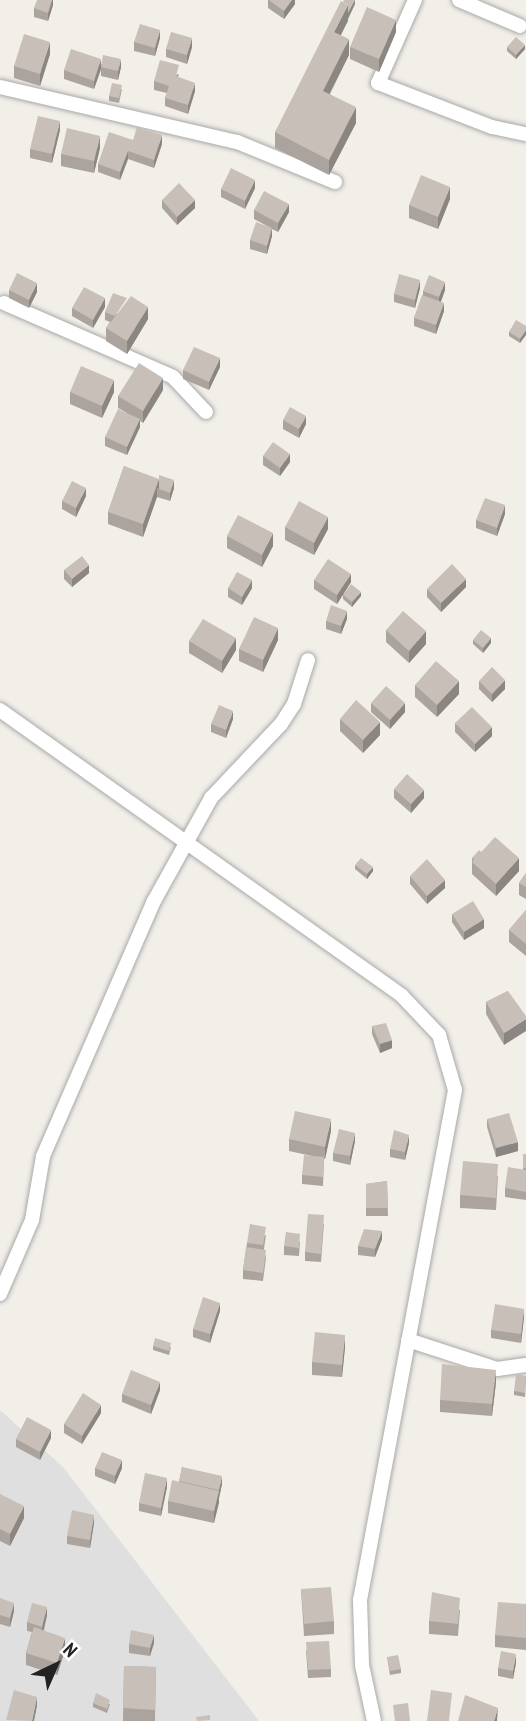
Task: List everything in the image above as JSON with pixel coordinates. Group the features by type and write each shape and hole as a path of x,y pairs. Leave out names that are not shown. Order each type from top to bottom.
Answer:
{"street":[{"path":"415,0 378,83 492,127 526,134"},
{"path":"459,0 520,26"},
{"path":"0,86 237,142 335,182"},
{"path":"4,303 173,377 206,412"},
{"path":"0,1294 32,1220 43,1156 155,901 211,798 281,724 294,704 308,660"},
{"path":"0,710 402,996 439,1035 455,1090 360,1600 362,1665 374,1721"},
{"path":"408,1340 497,1369 526,1365"}],"shaded area":[{"path":"0,1410 63,1467 259,1721 0,1721"}],"building":[{"path":"37,0 52,0 48,13 34,8"},
{"path":"269,0 292,0 284,11"},
{"path":"344,0 355,0 348,13 348,5"},
{"path":"341,1 348,5 334,32 349,39 323,91 356,107 329,160 275,132"},
{"path":"367,7 396,20 379,59 350,47"},
{"path":"140,24 160,30 155,48 134,42"},
{"path":"171,32 192,38 187,55 166,49"},
{"path":"24,34 50,42 40,74 14,66"},
{"path":"516,37 525,45 516,55 507,47"},
{"path":"71,49 101,59 94,81 64,70"},
{"path":"103,55 121,59 118,71 101,67"},
{"path":"160,60 179,65 176,76 195,83 188,105 165,98 169,86 154,81"},
{"path":"112,83 122,85 119,98 109,96"},
{"path":"38,116 60,121 52,154 30,149"},
{"path":"137,127 162,135 154,160 128,151 120,172 98,164 109,132 133,140"},
{"path":"67,128 100,136 94,161 61,154"},
{"path":"231,168 255,180 245,201 221,189"},
{"path":"421,175 450,187 438,217 409,205"},
{"path":"179,183 195,200 177,217 162,200"},
{"path":"264,191 289,204 278,223 254,210"},
{"path":"256,222 272,228 267,246 250,240"},
{"path":"17,273 37,283 29,300 9,290"},
{"path":"399,274 420,280 415,300 394,294"},
{"path":"429,275 445,282 439,297 423,291"},
{"path":"84,287 105,298 93,320 72,308"},
{"path":"113,293 127,298 115,316 105,312"},
{"path":"422,295 444,303 436,325 414,318"},
{"path":"131,296 148,307 127,341 106,328"},
{"path":"516,320 526,326 520,339 509,332"},
{"path":"194,347 220,358 209,382 183,370"},
{"path":"139,363 163,378 143,411 118,396"},
{"path":"81,366 114,380 102,406 70,392"},
{"path":"290,407 306,416 299,429 283,420"},
{"path":"118,409 140,419 127,447 105,437"},
{"path":"273,442 290,454 280,468 263,456"},
{"path":"124,466 159,479 143,524 108,512"},
{"path":"159,475 174,480 170,493 159,489"},
{"path":"72,481 86,488 76,508 62,501"},
{"path":"485,498 505,505 497,528 476,520"},
{"path":"299,501 328,517 314,543 285,527"},
{"path":"238,515 273,533 262,555 227,536"},
{"path":"82,556 89,565 72,579 64,570"},
{"path":"328,559 351,574 337,595 314,580"},
{"path":"452,564 466,579 441,603 427,589"},
{"path":"237,572 252,580 242,597 228,588"},
{"path":"351,584 361,592 352,602 343,595"},
{"path":"331,605 347,611 341,626 326,621"},
{"path":"403,611 426,631 409,651 386,630"},
{"path":"254,617 278,628 263,660 239,649"},
{"path":"203,619 236,638 222,661 189,641"},
{"path":"481,630 491,638 483,648 473,640"},
{"path":"436,661 459,681 437,705 415,685"},
{"path":"492,667 505,680 492,694 479,681"},
{"path":"386,686 405,703 390,720 371,703"},
{"path":"356,700 380,722 363,740 340,719"},
{"path":"219,705 233,711 226,730 211,724"},
{"path":"472,707 492,727 475,744 455,723"},
{"path":"407,774 424,790 411,804 394,789"},
{"path":"495,837 519,858 496,884 472,862"},
{"path":"361,858 373,867 367,874 355,865"},
{"path":"427,859 445,880 427,896 410,876"},
{"path":"526,873 526,887 519,883"},
{"path":"473,901 484,919 464,932 452,914"},
{"path":"526,910 526,944 509,930"},
{"path":"508,991 526,1019 504,1033 486,1002"},
{"path":"386,1023 392,1040 380,1044 372,1026"},
{"path":"295,1111 331,1119 325,1147 289,1139"},
{"path":"509,1113 518,1142 496,1148 487,1119"},
{"path":"339,1129 355,1133 350,1156 333,1153"},
{"path":"394,1130 409,1135 405,1152 390,1149"},
{"path":"523,1154 526,1154 526,1168 523,1168"},
{"path":"304,1155 324,1157 323,1177 302,1175"},
{"path":"463,1161 498,1164 496,1198 460,1195"},
{"path":"508,1167 526,1170 526,1192 505,1188"},
{"path":"387,1181 388,1208 366,1208 366,1184"},
{"path":"308,1214 324,1215 321,1254 305,1252"},
{"path":"250,1224 266,1227 263,1245 247,1243"},
{"path":"364,1229 382,1231 375,1249 358,1246"},
{"path":"286,1232 300,1234 299,1248 284,1246"},
{"path":"246,1247 266,1250 263,1273 243,1270"},
{"path":"203,1297 220,1303 210,1334 193,1329"},
{"path":"495,1304 524,1309 521,1334 491,1330"},
{"path":"315,1332 345,1335 342,1365 312,1362"},
{"path":"155,1338 171,1343 169,1351 153,1346"},
{"path":"442,1364 496,1370 492,1404 440,1400"},
{"path":"131,1370 160,1382 151,1405 122,1394"},
{"path":"516,1374 526,1376 525,1393 514,1391"},
{"path":"83,1393 101,1405 82,1436 64,1424"},
{"path":"27,1417 51,1430 40,1452 16,1439"},
{"path":"102,1452 122,1460 115,1476 95,1468"},
{"path":"182,1467 222,1476 219,1490 179,1481"},
{"path":"145,1473 167,1478 161,1508 139,1503"},
{"path":"172,1480 219,1491 214,1511 168,1501"},
{"path":"0,1494 24,1506 10,1534 0,1529"},
{"path":"72,1510 94,1515 90,1540 67,1536"},
{"path":"331,1587 334,1621 304,1624 301,1589"},
{"path":"432,1592 460,1598 458,1624 429,1621"},
{"path":"0,1598 14,1603 10,1618 0,1615"},
{"path":"498,1602 526,1604 526,1638 495,1635"},
{"path":"32,1603 47,1607 42,1627 27,1622"},
{"path":"34,1627 65,1638 57,1663 26,1653"},
{"path":"131,1630 154,1635 150,1648 129,1644"},
{"path":"329,1641 331,1669 308,1670 306,1642"},
{"path":"501,1651 516,1654 513,1671 498,1668"},
{"path":"398,1655 401,1669 390,1671 387,1657"},
{"path":"124,1666 156,1667 155,1710 123,1708"},
{"path":"14,1690 37,1697 32,1721 6,1720"},
{"path":"431,1690 452,1693 449,1721 427,1721"},
{"path":"96,1693 110,1700 107,1709 93,1703"},
{"path":"465,1695 498,1708 494,1721 458,1721"},
{"path":"408,1703 410,1721 395,1721 393,1705"},
{"path":"210,1715 210,1720 197,1721 196,1717"}]}
